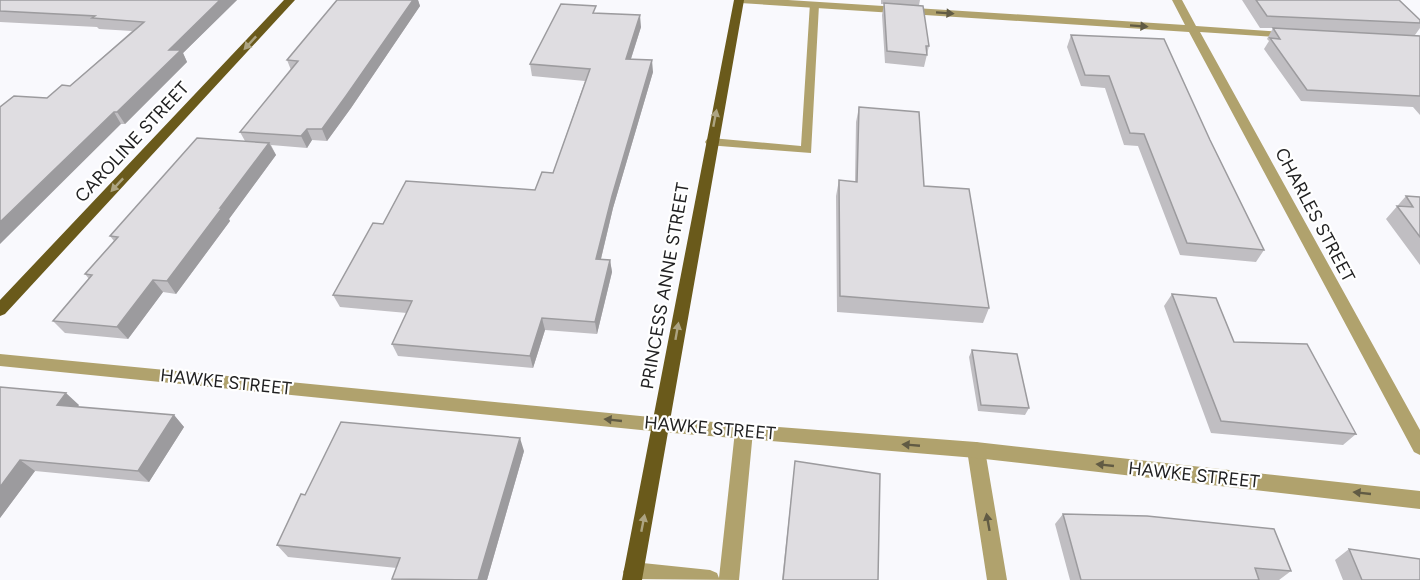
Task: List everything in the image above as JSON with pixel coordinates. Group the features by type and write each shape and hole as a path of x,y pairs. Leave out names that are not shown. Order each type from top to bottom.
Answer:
{"main road":[{"name":"CAROLINE STREET","path":"0,310 290,0"},
{"name":"PRINCESS ANNE STREET","path":"632,576 739,0"}],"street":[{"path":"739,0 1194,30 1306,35"},
{"name":"CHARLES STREET","path":"1178,0 1420,447"},
{"path":"711,142 807,150 814,5"},
{"name":"HAWKE STREET","path":"0,360 661,425 976,450 1420,500"},
{"path":"729,580 744,431"},
{"path":"976,450 998,580"},
{"path":"632,576 710,580"}],"building":[{"path":"0,0 220,0 169,50 181,50 0,222 0,107 14,96 47,98 62,85 70,86 144,22 92,18 95,16 0,11"},
{"path":"337,0 413,0 322,129 307,129 301,136 240,132 298,61 287,60"},
{"path":"1256,0 1399,0 1420,20 1420,23 1267,16"},
{"path":"884,3 923,6 929,46 926,46 927,55 887,51"},
{"path":"561,4 596,6 593,13 640,15 626,59 652,60 596,259 610,260 595,322 542,318 530,356 392,344 412,301 333,295 373,223 383,224 406,181 535,190 542,172 553,173 590,69 530,64"},
{"path":"1273,28 1420,36 1420,96 1307,90 1270,38 1280,39"},
{"path":"1071,35 1164,39 1264,250 1187,243 1144,134 1130,133 1109,76 1085,75"},
{"path":"859,107 919,112 924,186 969,189 989,308 840,296 839,180 857,182"},
{"path":"197,138 269,143 167,281 153,280 117,327 53,321 92,275 85,274 118,237 110,236"},
{"path":"1406,196 1420,197 1420,237 1397,206 1413,207"},
{"path":"1172,294 1216,298 1234,342 1307,344 1356,434 1221,421"},
{"path":"972,350 1017,354 1029,408 981,405"},
{"path":"0,387 66,393 57,405 174,415 138,471 20,460 0,487"},
{"path":"341,422 520,438 478,580 392,579 400,558 277,545 301,494 305,495"},
{"path":"795,461 880,474 878,580 783,580"},
{"path":"1063,514 1147,516 1274,529 1291,571 1255,568 1259,580 1081,580"},
{"path":"1349,549 1420,559 1420,580 1362,580"}]}
